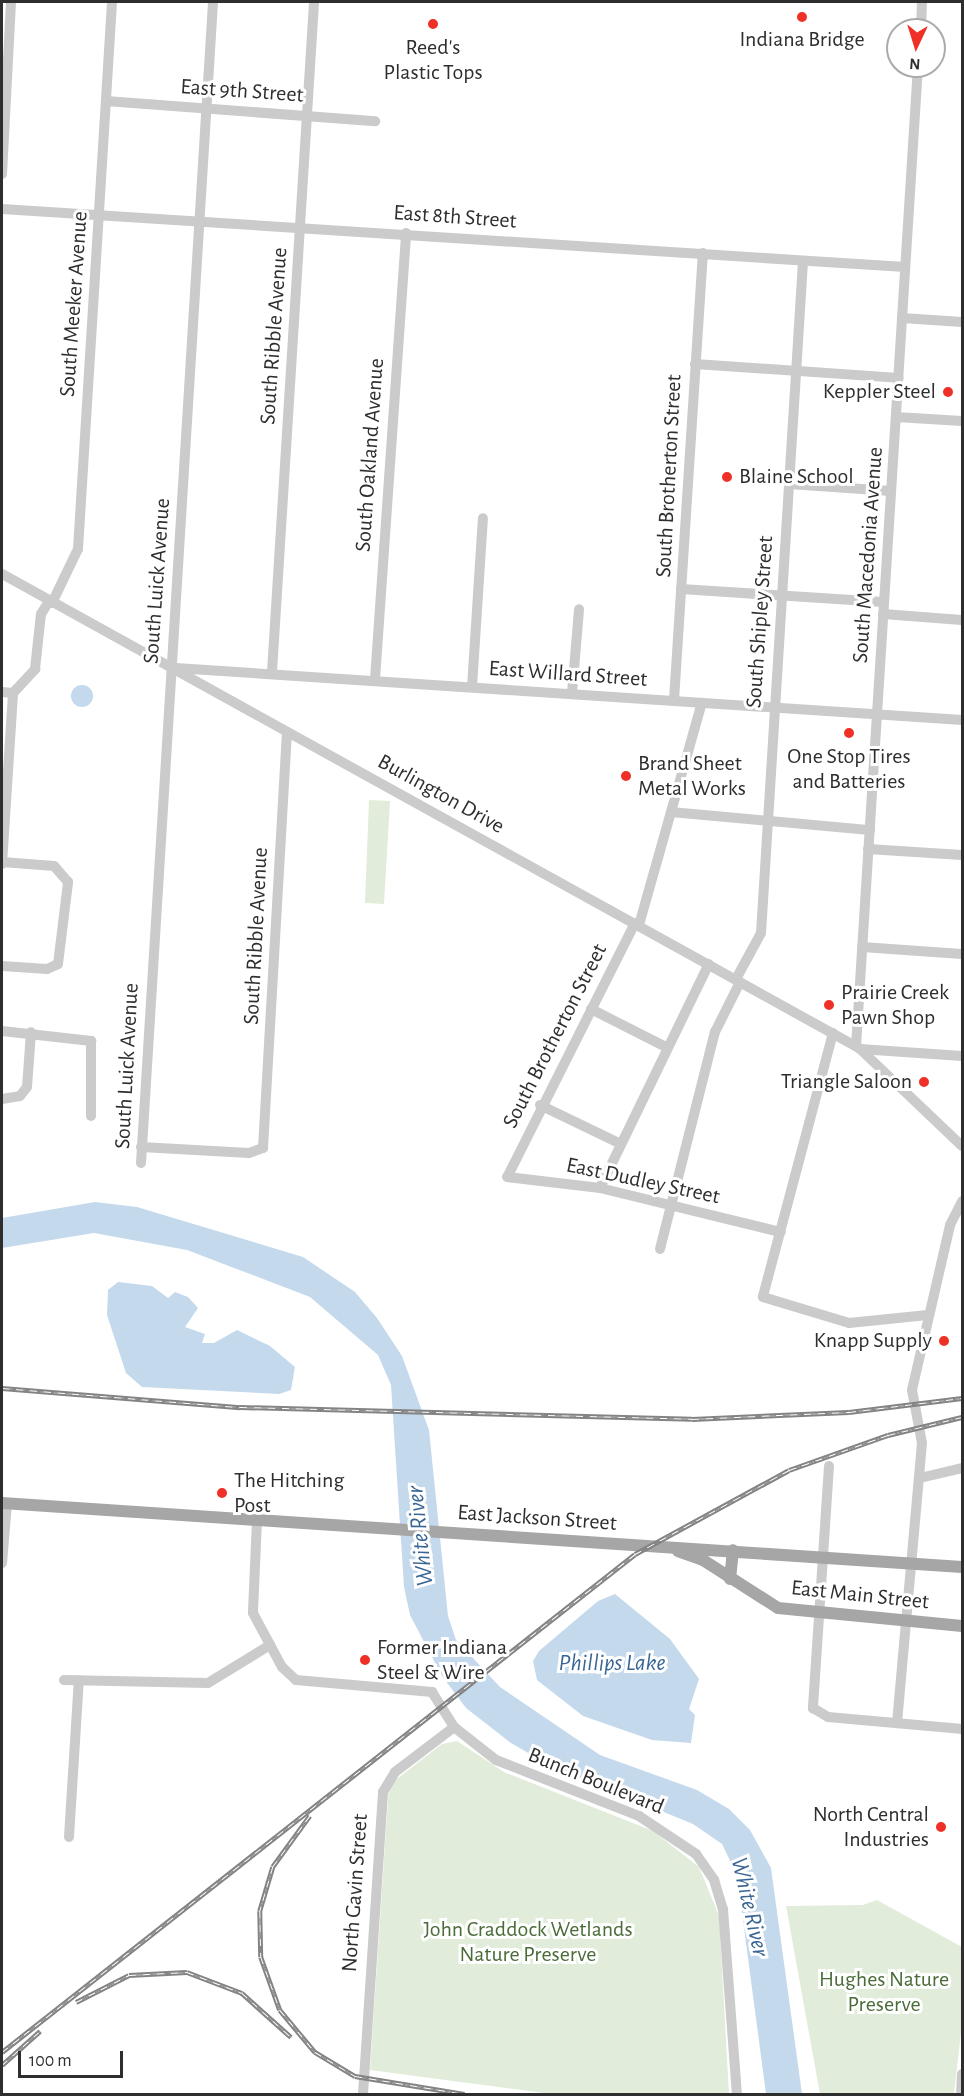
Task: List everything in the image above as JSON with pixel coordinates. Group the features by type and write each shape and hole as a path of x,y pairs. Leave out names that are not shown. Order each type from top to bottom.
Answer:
{"main road":[{"name":"East Jackson Street","path":"4,1503 451,1534 733,1550 963,1568"},
{"name":"East Main Street","path":"663,1546 703,1560 772,1606 819,1615 963,1626"},
{"path":"730,1579 733,1550"}],"street":[{"path":"2,174 11,2"},
{"name":"South Meeker Avenue","path":"14,693 35,669 40,630 51,602 77,556 112,2"},
{"name":"South Luick Avenue","path":"141,1163 213,2"},
{"name":"South Ribble Avenue","path":"272,672 314,2"},
{"path":"921,18 922,2"},
{"name":"South Macedonia Avenue","path":"858,1048 862,947 917,78"},
{"name":"East 9th Street","path":"106,100 207,110 375,121"},
{"name":"East 8th Street","path":"2,209 301,229 406,233 905,267"},
{"name":"South Oakland Avenue","path":"375,680 406,233"},
{"name":"South Brotherton Street","path":"674,700 703,254"},
{"name":"South Shipley Street","path":"660,1249 715,1032 761,933 803,261"},
{"path":"902,318 963,322"},
{"path":"695,364 898,378"},
{"path":"896,417 963,421"},
{"path":"789,484 891,491"},
{"path":"472,687 483,518"},
{"name":"Burlington Drive","path":"2,574 858,1048"},
{"path":"681,589 884,602"},
{"path":"572,693 579,609"},
{"path":"883,614 963,620"},
{"name":"East Willard Street","path":"172,668 272,672 963,720"},
{"path":"2,692 14,693 4,797 2,863 54,866 68,882 58,964 47,969 2,966"},
{"name":"South Brotherton Street","path":"510,1168 540,1105 637,924 702,702"},
{"name":"South Ribble Avenue","path":"141,1147 256,1153 264,1143 287,732"},
{"path":"671,812 870,830"},
{"path":"868,849 963,855"},
{"path":"862,947 963,954"},
{"path":"600,1188 619,1143 666,1047 710,964"},
{"path":"591,1009 666,1047"},
{"path":"2,1031 31,1032 91,1041 91,1116"},
{"path":"2,1099 20,1096 27,1087 31,1032"},
{"path":"833,1033 763,1297 849,1323 928,1315"},
{"path":"858,1048 963,1056"},
{"path":"858,1048 963,1146"},
{"path":"885,1072 885,1060 898,1051"},
{"path":"540,1105 619,1143"},
{"name":"East Dudley Street","path":"510,1168 507,1177 512,1181 600,1188 781,1232"},
{"path":"897,1723 922,1443 912,1390 950,1225 963,1201"},
{"path":"829,1466 812,1701 818,1713 963,1729"},
{"path":"920,1478 963,1468"},
{"path":"2,1563 4,1503"},
{"path":"256,1520 251,1603 282,1667 303,1682 432,1692 454,1727"},
{"path":"64,1680 184,1687 208,1683 270,1645"},
{"path":"69,1837 79,1680"},
{"name":"North Gavin Street","path":"363,2094 382,1792 395,1772 454,1727"},
{"name":"Bunch Boulevard","path":"454,1727 509,1767 660,1827 703,1862 723,1909 737,2094"},
{"path":"961,2094 963,2074"}],"green space":[{"path":"369,800 390,801 384,904 365,903"},
{"name":"John Craddock Wetlands Nature Preserve","path":"457,1741 504,1772 653,1831 699,1867 719,1916 729,2094 552,2094 370,2070 389,1785 442,1744"},
{"name":"Hughes Nature Preserve","path":"877,1900 962,1947 962,2024 954,2094 820,2094 786,1906 863,1905"}],"water":[{"path":"82,685 92,692 93,696 86,706 82,707 72,700 71,696 78,686"},
{"name":"White River","path":"95,1202 137,1207 303,1257 355,1292 377,1318 402,1356 429,1430 448,1616 456,1640 500,1687 600,1755 697,1790 729,1809 750,1830 771,1868 802,2094 766,2094 737,1875 722,1844 693,1824 549,1765 511,1743 466,1708 442,1676 410,1615 404,1587 391,1385 378,1355 310,1297 187,1250 94,1233 2,1248 2,1218"},
{"path":"118,1282 152,1286 168,1298 175,1292 188,1297 198,1308 185,1327 205,1334 202,1343 214,1343 237,1330 270,1346 295,1367 291,1390 279,1394 142,1387 126,1373 107,1315 108,1290"},
{"name":"Phillips Lake","path":"615,1594 670,1639 699,1679 689,1709 695,1715 691,1743 652,1740 583,1716 537,1680 533,1661 539,1651 598,1601"}],"railway":[{"path":"2,1388 240,1407 692,1419 849,1412 962,1398"},
{"path":"2,2052 635,1554 789,1470 888,1435 962,1417"},
{"path":"310,1816 273,1867 260,1911 261,1957 280,2010 315,2052 355,2076 465,2094"},
{"path":"76,2002 129,1975 187,1972 242,1993 291,2037"},
{"path":"2,2065 40,2031"}],"place":[{"name":"Indiana Bridge","path":"802,17"},
{"name":"Reed's Plastic Tops","path":"433,24"},
{"name":"Keppler Steel","path":"948,392"},
{"name":"Blaine School","path":"727,477"},
{"name":"One Stop Tires and Batteries","path":"849,733"},
{"name":"Brand Sheet Metal Works","path":"626,776"},
{"name":"Prairie Creek Pawn Shop","path":"829,1005"},
{"name":"Triangle Saloon","path":"924,1082"},
{"name":"Knapp Supply","path":"944,1341"},
{"name":"The Hitching Post","path":"222,1493"},
{"name":"Former Indiana Steel & Wire","path":"365,1660"},
{"name":"North Central Industries","path":"941,1827"}]}
